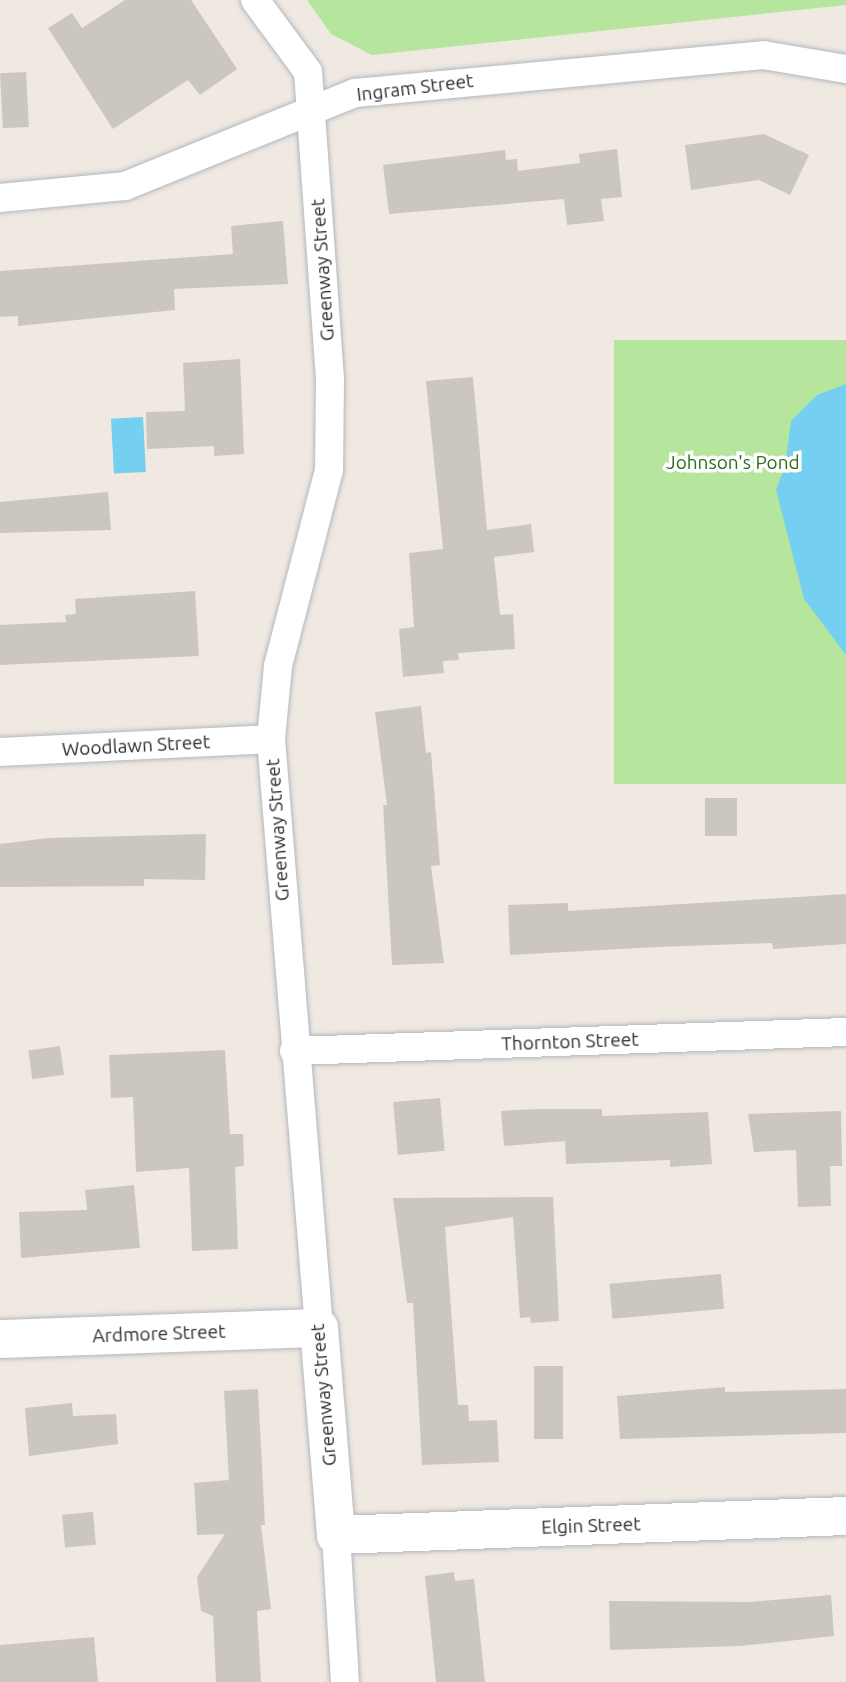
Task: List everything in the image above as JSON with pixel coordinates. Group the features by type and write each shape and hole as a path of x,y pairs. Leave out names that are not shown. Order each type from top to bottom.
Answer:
{"main road":[{"name":"Ardmore Street","path":"0,1339 319,1328"},
{"name":"Greenway Street","path":"319,1328 336,1535"},
{"name":"Elgin Street","path":"336,1535 846,1516"}],"street":[{"name":"Greenway Street","path":"255,0 308,72 313,110 330,379 330,470 278,666 271,739 294,1051 319,1328"},
{"name":"Ingram Street","path":"0,198 125,186 355,93 763,55 846,69"},
{"name":"Woodlawn Street","path":"0,752 271,739"},
{"name":"Thornton Street","path":"294,1051 846,1032"},
{"name":"Greenway Street","path":"336,1535 345,1682"}],"green space":[{"path":"307,0 846,0 846,5 372,55 331,34"},
{"name":"Johnson's Pond","path":"614,340 846,340 846,784 614,784"}],"water":[{"name":"Johnson's Pond","path":"846,384 846,655 804,599 776,490 785,466 791,421 817,395"},
{"path":"143,417 146,472 114,474 111,419"}],"building":[{"path":"125,0 191,0 237,69 200,95 188,80 113,129 48,28 72,13 82,28"},
{"path":"26,72 29,127 3,128 0,73"},
{"path":"764,134 809,155 790,195 759,180 691,190 685,145"},
{"path":"617,149 622,197 601,199 604,221 567,225 564,199 389,214 383,165 505,150 506,160 517,159 518,171 580,163 579,154"},
{"path":"283,221 288,284 174,289 175,310 18,326 18,316 0,317 0,271 233,254 231,226"},
{"path":"240,359 244,454 214,456 214,446 147,449 146,412 185,411 183,363"},
{"path":"473,377 487,530 531,524 534,552 494,557 500,615 513,614 515,649 458,653 459,660 443,661 444,673 403,677 399,629 414,627 409,553 443,549 426,381"},
{"path":"108,492 111,530 0,533 0,502"},
{"path":"195,591 199,656 0,665 0,625 66,622 65,615 76,614 75,599"},
{"path":"421,706 426,753 431,752 440,865 431,866 444,963 392,965 383,805 387,805 375,712"},
{"path":"705,798 737,798 737,836 705,836"},
{"path":"206,834 205,880 144,879 144,886 0,887 0,844 48,838"},
{"path":"846,894 846,944 773,949 772,943 510,955 508,905 568,903 568,911"},
{"path":"60,1046 64,1075 32,1079 28,1050"},
{"path":"225,1050 230,1134 243,1134 244,1166 235,1167 238,1249 192,1251 189,1168 136,1172 133,1097 111,1098 109,1055"},
{"path":"440,1098 445,1151 398,1155 393,1102"},
{"path":"602,1109 602,1116 708,1112 712,1164 670,1167 670,1160 566,1164 565,1141 504,1146 501,1111"},
{"path":"841,1111 842,1166 830,1166 831,1206 798,1207 796,1150 754,1152 748,1114"},
{"path":"134,1185 140,1248 21,1258 19,1212 87,1210 85,1190"},
{"path":"553,1197 559,1321 531,1323 530,1317 520,1318 513,1217 445,1227 458,1405 468,1405 469,1421 497,1420 499,1462 422,1465 413,1303 407,1303 393,1198"},
{"path":"721,1274 724,1309 612,1319 609,1284"},
{"path":"534,1366 563,1366 563,1439 534,1439"},
{"path":"725,1387 725,1392 846,1389 846,1433 620,1439 617,1396"},
{"path":"258,1389 265,1525 261,1525 271,1609 257,1611 261,1682 216,1682 213,1616 201,1611 197,1577 225,1534 197,1535 194,1483 229,1480 224,1391"},
{"path":"72,1403 73,1416 116,1414 118,1444 29,1456 25,1408"},
{"path":"93,1512 96,1545 65,1548 62,1515"},
{"path":"454,1572 455,1581 474,1579 485,1682 436,1682 425,1576"},
{"path":"831,1595 834,1636 740,1646 610,1650 609,1601 750,1602"},
{"path":"94,1637 98,1682 0,1682 0,1645"}]}
